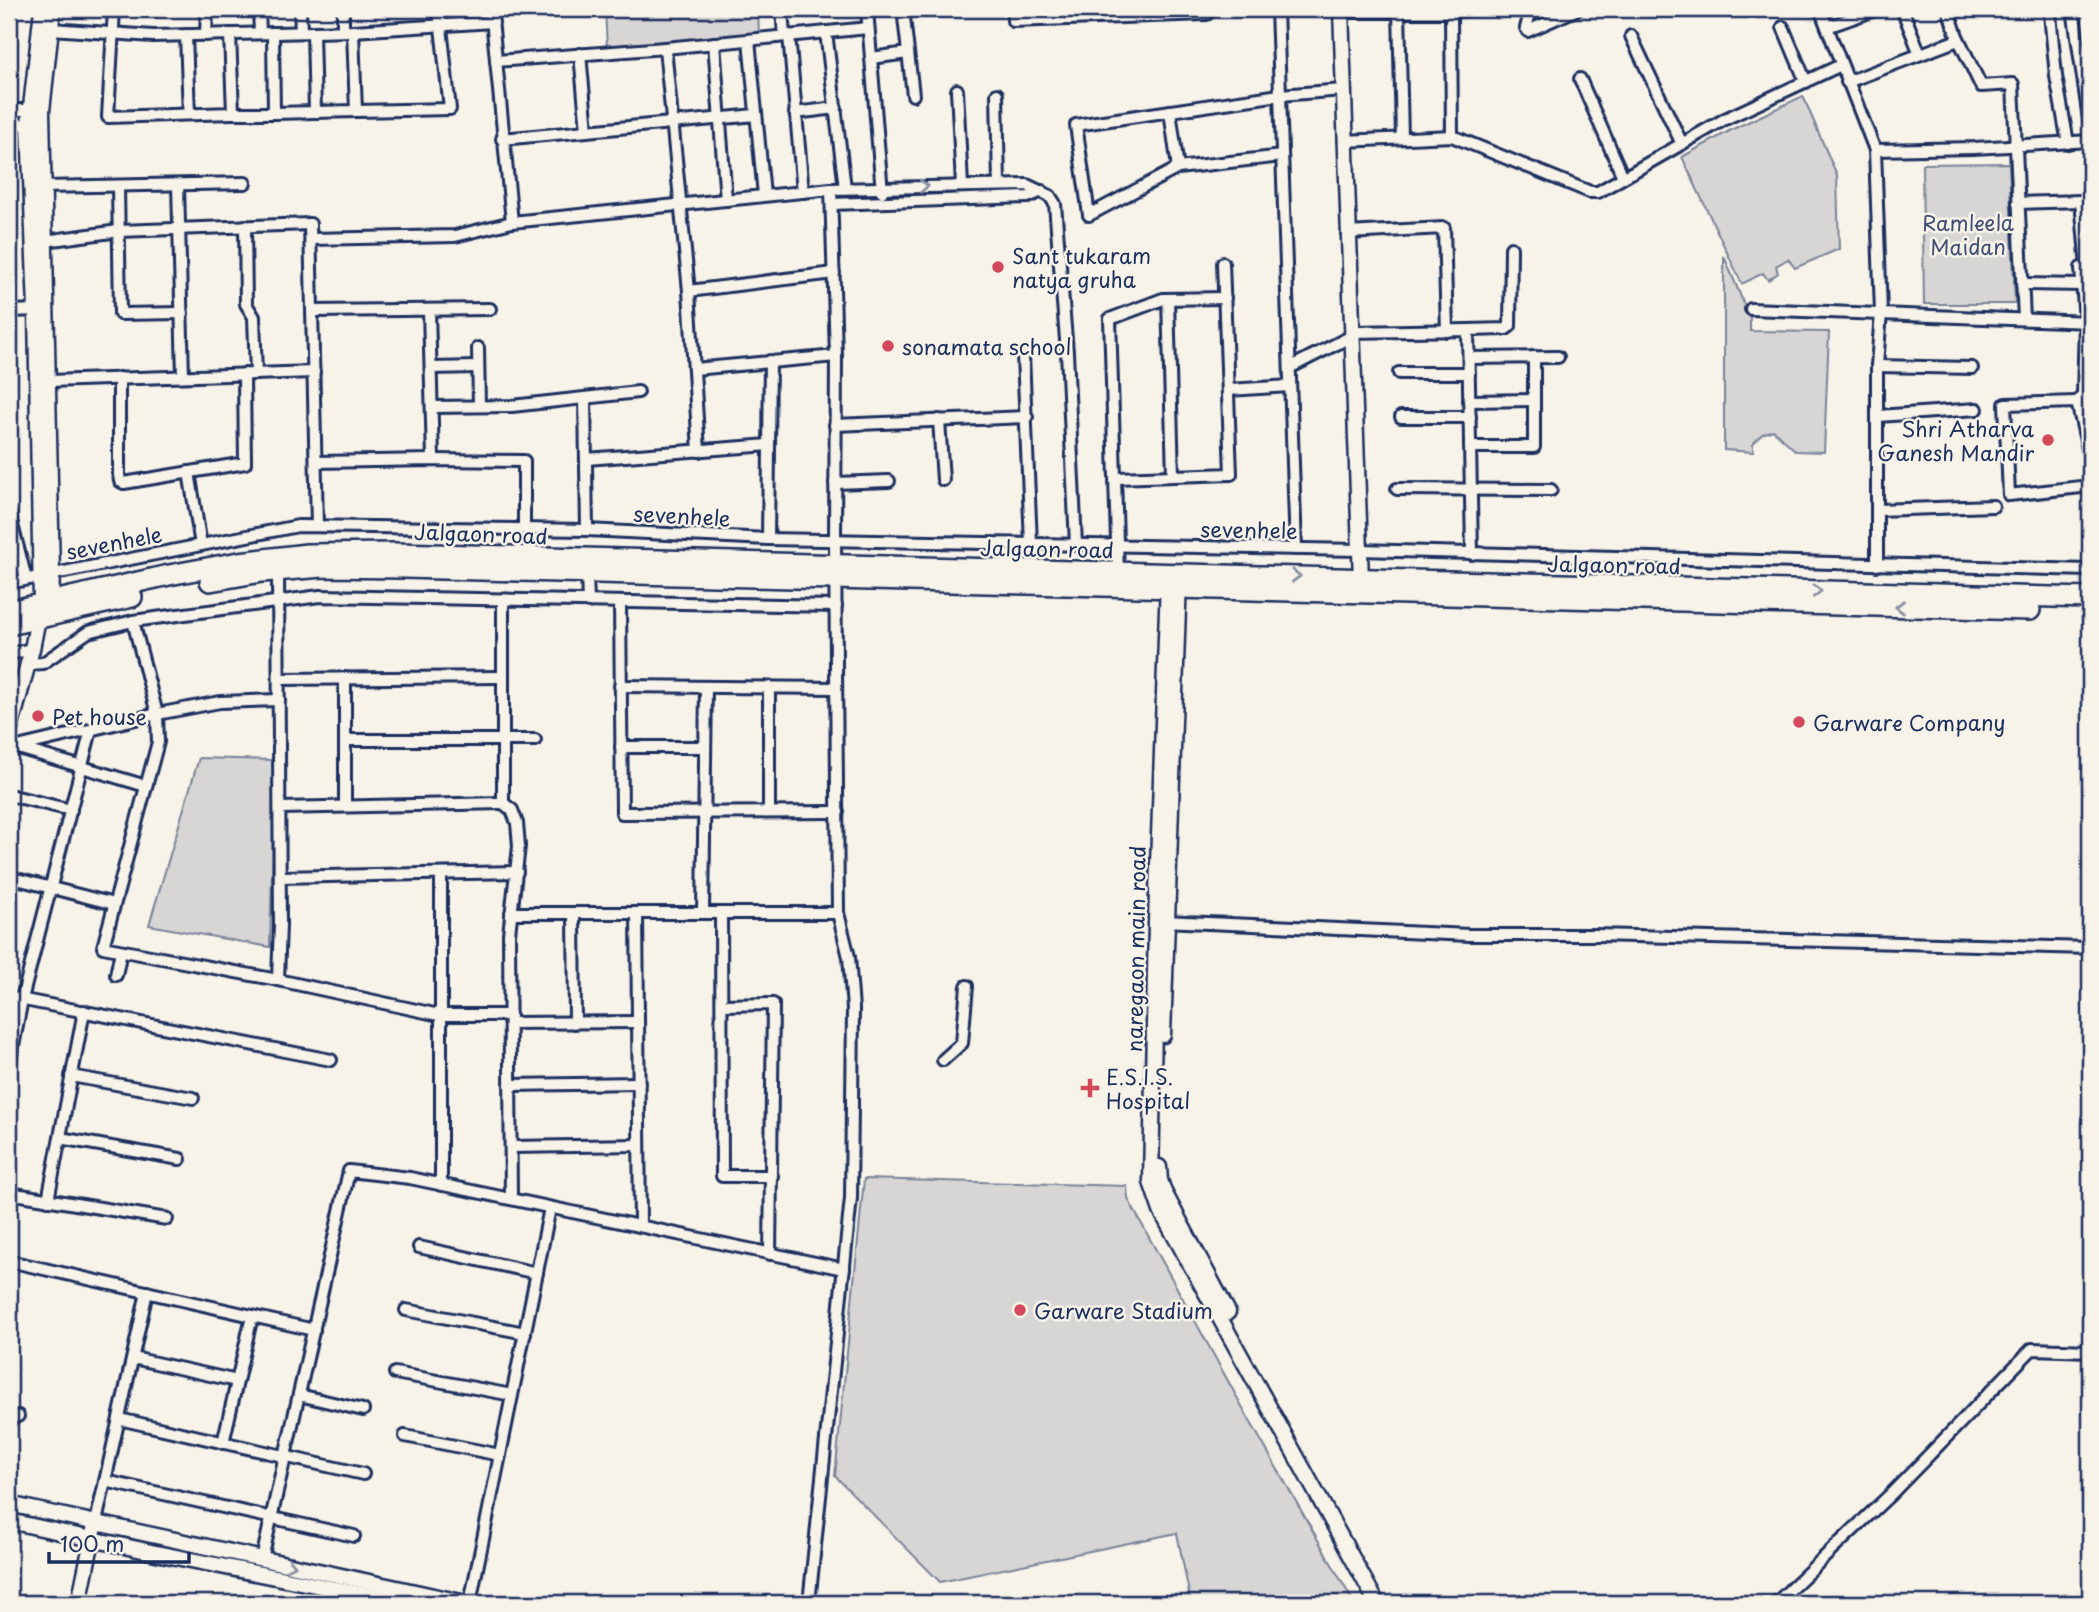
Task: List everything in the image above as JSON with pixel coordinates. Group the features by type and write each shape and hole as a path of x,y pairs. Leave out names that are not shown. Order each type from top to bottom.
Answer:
{"highway":[{"name":"Jalgaon road","path":"9,625 43,608 169,575 307,554 395,553 835,573 1173,581 2090,611"},
{"name":"Jalgaon road","path":"9,611 278,571 337,567 587,573 1118,573 1173,581 1297,576 1361,580 2090,598"}],"street":[{"path":"9,733 43,608 40,576 41,310 36,118 42,9"},
{"path":"40,576 49,381 41,310 45,241 36,118 53,9"},
{"path":"114,9 108,117 450,109 439,9"},
{"path":"206,35 207,9"},
{"path":"259,9 260,33"},
{"path":"300,9 301,32"},
{"path":"343,9 348,31 356,111"},
{"path":"491,9 512,222"},
{"path":"782,9 803,192"},
{"path":"867,9 883,202"},
{"path":"904,9 913,95"},
{"path":"1013,9 1013,21 1207,15 1207,9"},
{"path":"1277,9 1296,549"},
{"path":"1361,580 1341,11 1475,9"},
{"path":"1531,9 1526,29 1528,31 1574,10"},
{"path":"1820,9 1875,150 1881,312 1877,366 1877,565"},
{"path":"1827,27 1878,9"},
{"path":"1902,9 1920,54"},
{"path":"1948,9 1958,40 1981,86 2013,85 2024,319"},
{"path":"2073,9 2090,125"},
{"path":"1399,11 1402,138"},
{"path":"1448,11 1452,136"},
{"path":"2050,14 2056,76 2068,142"},
{"path":"51,29 153,36 348,31 493,22"},
{"path":"1783,27 1806,82"},
{"path":"496,61 868,28"},
{"path":"313,32 315,112"},
{"path":"826,32 845,188"},
{"path":"273,33 274,113"},
{"path":"230,34 233,113"},
{"path":"186,35 189,114"},
{"path":"1631,36 1682,144"},
{"path":"749,40 764,195"},
{"path":"1847,82 1958,40"},
{"path":"714,43 726,200"},
{"path":"666,48 689,290 699,451"},
{"path":"871,58 908,53"},
{"path":"580,54 587,130"},
{"path":"1344,141 1452,136 1590,192 1598,192 1725,119 1841,65"},
{"path":"1580,79 1623,177"},
{"path":"957,90 962,185"},
{"path":"1282,156 1178,168 1089,215 1076,125 1280,95 1343,90"},
{"path":"997,94 999,184"},
{"path":"795,113 836,108"},
{"path":"9,110 36,118"},
{"path":"1170,111 1178,168"},
{"path":"502,139 756,116"},
{"path":"9,124 36,118"},
{"path":"1875,150 2090,141"},
{"path":"43,187 245,183"},
{"path":"178,184 183,376"},
{"path":"311,239 455,236 512,222 831,189 1027,185 1050,195 1055,204 1067,352 1076,545"},
{"path":"118,186 120,314 182,313"},
{"path":"809,1603 851,1198 853,1009 849,957 838,913 836,356 831,189"},
{"path":"832,204 1028,197 1042,191"},
{"path":"2018,203 2086,201 2087,267 2081,268 2088,322 2084,395 2077,402 2005,404 2009,495 2090,486"},
{"path":"45,241 119,231 310,223 317,526"},
{"path":"119,378 120,481 124,483 245,463 254,317 246,304 245,226"},
{"path":"1348,233 1444,228 1447,331"},
{"path":"1291,368 1351,334 1506,329 1510,326 1511,248"},
{"path":"1116,478 1231,474 1223,263"},
{"path":"689,290 834,273"},
{"path":"2022,284 2082,285"},
{"path":"1118,573 1110,319 1168,299 1225,298"},
{"path":"1168,299 1173,476"},
{"path":"313,311 490,309"},
{"path":"1751,309 2088,322"},
{"path":"9,311 41,310"},
{"path":"429,310 433,460"},
{"path":"1468,330 1472,554"},
{"path":"478,348 479,406"},
{"path":"1023,355 1031,544"},
{"path":"694,369 836,356"},
{"path":"1470,447 1534,447 1534,357"},
{"path":"1469,358 1558,357"},
{"path":"768,539 769,361"},
{"path":"1877,366 1972,368"},
{"path":"431,368 478,367"},
{"path":"49,381 314,372"},
{"path":"1399,373 1469,373"},
{"path":"1228,390 1290,386"},
{"path":"432,407 512,406 638,392"},
{"path":"585,398 587,530"},
{"path":"1469,401 1534,400"},
{"path":"2077,402 2090,458"},
{"path":"1878,416 1978,409"},
{"path":"835,425 1027,416"},
{"path":"1401,417 1470,417"},
{"path":"939,420 943,480"},
{"path":"586,459 769,445"},
{"path":"316,462 524,461 524,529"},
{"path":"189,472 201,545"},
{"path":"835,483 889,481"},
{"path":"1397,489 1552,490"},
{"path":"1877,510 1993,506"},
{"path":"9,513 40,576"},
{"name":"sevenhele","path":"9,583 298,526 587,530 768,539 1360,550 2090,570"},
{"path":"278,571 278,981"},
{"path":"587,573 588,602"},
{"name":"naregaon main road","path":"1173,581 1151,1182 1161,1211 1377,1603"},
{"path":"28,664 43,663 88,632 133,621 320,596 836,606"},
{"path":"503,599 503,803"},
{"path":"620,602 622,813 838,812"},
{"path":"133,621 157,714 158,741 103,947 439,1014 575,1023 638,1022"},
{"path":"9,654 32,649"},
{"path":"279,679 503,677"},
{"path":"345,678 345,806"},
{"path":"620,686 836,688"},
{"path":"703,913 706,687"},
{"path":"769,687 769,812"},
{"path":"12,748 220,702 279,699"},
{"path":"9,1068 22,999 90,730"},
{"path":"345,740 535,740"},
{"path":"621,747 705,747"},
{"path":"12,748 146,786"},
{"path":"9,795 71,810"},
{"path":"280,808 503,803 512,810 517,823 519,846 511,913 511,1199"},
{"path":"280,877 517,872"},
{"path":"441,874 441,1185"},
{"path":"9,877 114,904"},
{"path":"511,913 838,913"},
{"path":"574,913 575,1023"},
{"path":"637,913 640,1226"},
{"path":"721,913 722,1176 772,1177"},
{"path":"1161,921 1469,935 1622,936 2090,948"},
{"name":"naregaon main road","path":"1161,921 1160,1180 1172,1209 1387,1603"},
{"path":"116,975 121,951"},
{"path":"943,1060 962,1042 967,986"},
{"path":"9,996 331,1060"},
{"path":"722,1005 773,1004 770,1254"},
{"path":"48,1200 84,1011"},
{"path":"71,1076 192,1098"},
{"path":"510,1085 639,1083"},
{"path":"60,1138 180,1159"},
{"path":"511,1147 639,1145"},
{"path":"262,1559 349,1171 410,1178 844,1269"},
{"path":"9,1193 167,1219"},
{"path":"9,1504 468,1603 550,1208"},
{"path":"419,1247 537,1273"},
{"path":"9,1261 314,1330"},
{"path":"79,1603 147,1292"},
{"path":"406,1310 525,1334"},
{"path":"223,1443 252,1316"},
{"path":"1776,1603 1892,1493 2032,1349 2090,1351"},
{"path":"133,1358 237,1381"},
{"path":"395,1373 512,1395"},
{"path":"299,1395 363,1410"},
{"path":"119,1419 363,1474"},
{"path":"405,1436 500,1455"},
{"path":"106,1481 354,1536"},
{"path":"9,1521 404,1603"}],"green space":[{"path":"605,9 758,9 759,35 607,48"},
{"path":"1803,96 1837,176 1839,249 1795,268 1788,259 1776,266 1778,273 1768,280 1763,273 1742,284 1682,157"},
{"name":"Ramleela Maidan","path":"2009,163 2015,304 1924,304 1922,164"},
{"path":"1724,256 1746,309 1750,311 1750,331 1829,332 1824,452 1796,451 1773,430 1762,434 1753,444 1753,452 1724,450"},
{"path":"199,758 275,760 270,947 149,925"},
{"name":"Garware Stadium","path":"864,1179 1127,1186 1128,1199 1354,1603 1191,1603 1177,1533 940,1582 835,1476"}],"place":[{"name":"Sant tukaram natya gruha","path":"998,267"},
{"name":"sonamata school","path":"888,346"},
{"name":"Shri Atharva Ganesh Mandir","path":"2048,440"},
{"name":"Pet house","path":"38,716"},
{"name":"Garware Company","path":"1799,722"},
{"name":"E.S.I.S. Hospital","path":"1090,1088"},
{"name":"Garware Stadium","path":"1020,1310"}]}
